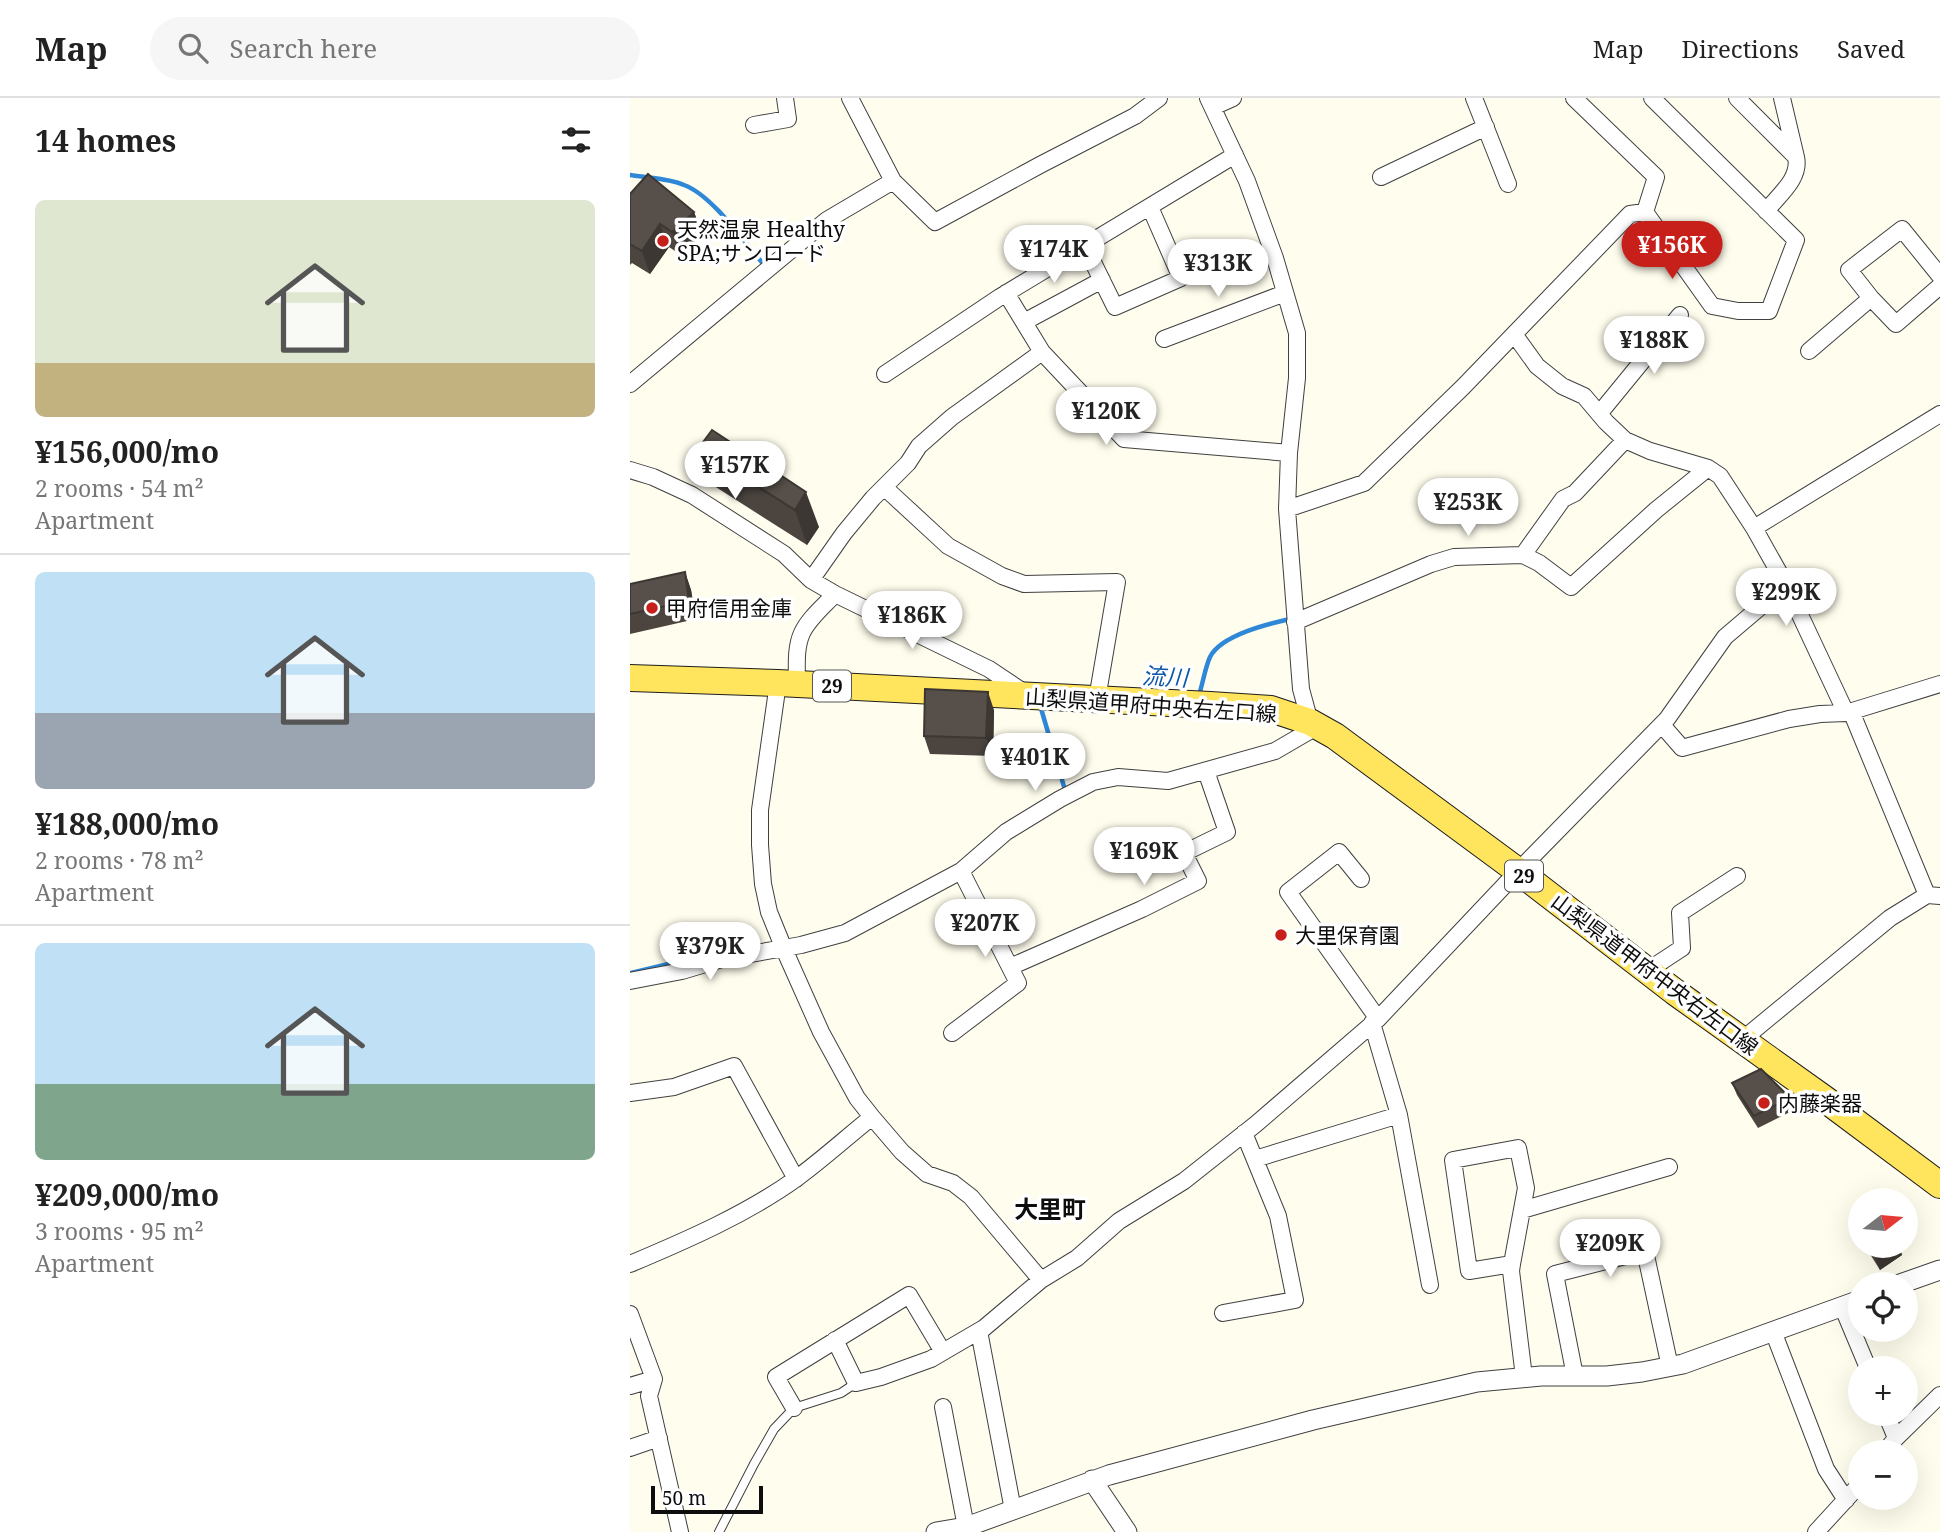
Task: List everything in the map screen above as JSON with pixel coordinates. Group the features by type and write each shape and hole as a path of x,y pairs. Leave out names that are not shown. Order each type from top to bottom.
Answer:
{"main road":[{"name":"山梨県道甲府中央右左口線","path":"630,678 1040,696 1098,692 1271,709 1314,724 1335,736 1518,871 1647,971 1940,1185"}],"street":[{"path":"754,125 788,119 785,98"},
{"path":"850,98 893,181 935,222 1135,116 1158,98"},
{"path":"630,981 682,971 722,959 784,949 845,933 961,871 1006,832 1093,782 1118,777 1168,781 1275,751 1314,724 1301,689 1287,509 1289,453 1297,378 1297,333 1275,258 1235,155 1210,103 1233,98"},
{"path":"1474,98 1508,184"},
{"path":"1574,98 1656,177 1645,212"},
{"path":"1645,212 1712,306 1738,312 1769,311 1796,240 1652,98"},
{"path":"1737,98 1796,157"},
{"path":"1766,211 1795,176 1798,167 1782,98"},
{"path":"1381,177 1486,128"},
{"path":"885,374 1006,293 1235,155"},
{"path":"630,384 827,220 893,181"},
{"path":"1085,246 1115,307 1181,278 1150,207"},
{"path":"1287,509 1364,483 1463,387 1630,215 1645,212"},
{"path":"1940,276 1902,229 1849,270 1896,324 1940,286"},
{"path":"1024,323 1102,280"},
{"path":"1006,293 1042,352 1124,439 1289,453"},
{"path":"1164,339 1285,293"},
{"path":"1809,351 1871,298"},
{"path":"1599,414 1680,315"},
{"path":"1514,334 1537,366 1562,386 1584,396 1625,440 1650,451 1708,468 1720,476 1754,528 1786,585 1933,895 1891,918 1742,1040"},
{"path":"811,580 844,533 908,463 919,446 952,417 1042,352"},
{"path":"1754,528 1940,414"},
{"path":"1522,555 1563,499 1575,493 1625,440"},
{"path":"1295,622 1431,564 1454,557 1522,555 1539,563 1571,587 1656,510 1708,468"},
{"path":"630,470 653,477 692,495 784,554 811,580 835,594 1040,696"},
{"path":"884,487 948,546 1002,576 1024,584 1117,582 1098,692"},
{"path":"835,1340 856,1383 931,1359 979,1331 1041,1280 1077,1258 1119,1221 1184,1181 1375,1021 1662,725 1725,637 1786,585"},
{"path":"835,594 801,634 797,656 787,683 760,810 763,884 769,912 821,1032 857,1098 902,1152 927,1174 953,1183 971,1197 1041,1280"},
{"path":"1662,725 1682,748 1789,719 1848,712 1940,684"},
{"path":"1010,967 1142,909 1198,881 1184,853 1227,832 1206,771"},
{"path":"1360,879 1339,852 1288,892 1375,1021 1399,1115 1430,1285"},
{"path":"952,1032 1018,983 961,871"},
{"path":"1647,971 1682,948 1680,913 1737,876"},
{"path":"630,1093 674,1087 734,1066 796,1179"},
{"path":"1255,1159 1399,1115"},
{"path":"630,1264 720,1223 796,1179 872,1117"},
{"path":"1223,1312 1295,1300 1278,1216 1244,1133"},
{"path":"1512,1264 1469,1271 1453,1160 1518,1148 1526,1188 1511,1271 1524,1377"},
{"path":"1522,1210 1669,1167"},
{"path":"1574,1376 1555,1274 1645,1251 1670,1367"},
{"path":"1918,1278 1940,1270"},
{"path":"794,1408 776,1377 909,1295 943,1352"},
{"path":"936,1532 966,1527 1092,1480 1313,1420 1477,1382 1524,1377 1607,1376 1670,1367 1848,1304"},
{"path":"630,1314 654,1378 649,1396 680,1532"},
{"path":"979,1331 1013,1510"},
{"path":"1773,1331 1826,1469 1846,1500"},
{"path":"630,1386 654,1378"},
{"path":"1891,1426 1896,1438 1940,1395"},
{"path":"943,1407 966,1527"},
{"path":"630,1448 659,1438"},
{"path":"1092,1480 1127,1532"},
{"path":"1816,1532 1848,1498"}],"lane":[{"path":"719,1532 774,1429 794,1408 841,1393 856,1383"}],"building":[{"path":"648,174 694,212 672,232 660,224 642,251 630,244 630,194"},
{"path":"712,430 806,492 795,510 698,449"},
{"path":"685,572 689,601 630,614 630,584"},
{"path":"925,689 988,692 986,738 924,736"},
{"path":"1761,1069 1790,1098 1754,1116 1732,1083"}],"waterway":[{"path":"630,175 671,181 695,190 717,209 765,266"},
{"name":"流川","path":"1197,695 1210,657 1224,642 1290,617"},
{"name":"流川","path":"1040,705 1065,790"},
{"name":"流川","path":"631,973 714,953"}],"place":[{"name":"天然温泉 Healthy SPA;サンロード","path":"663,241"},
{"name":"甲府信用金庫","path":"652,608"},
{"name":"大里保育園","path":"1281,935"},
{"name":"内藤楽器","path":"1764,1103"}],"district":[{"name":"大里町","path":"1050,1208"}]}
